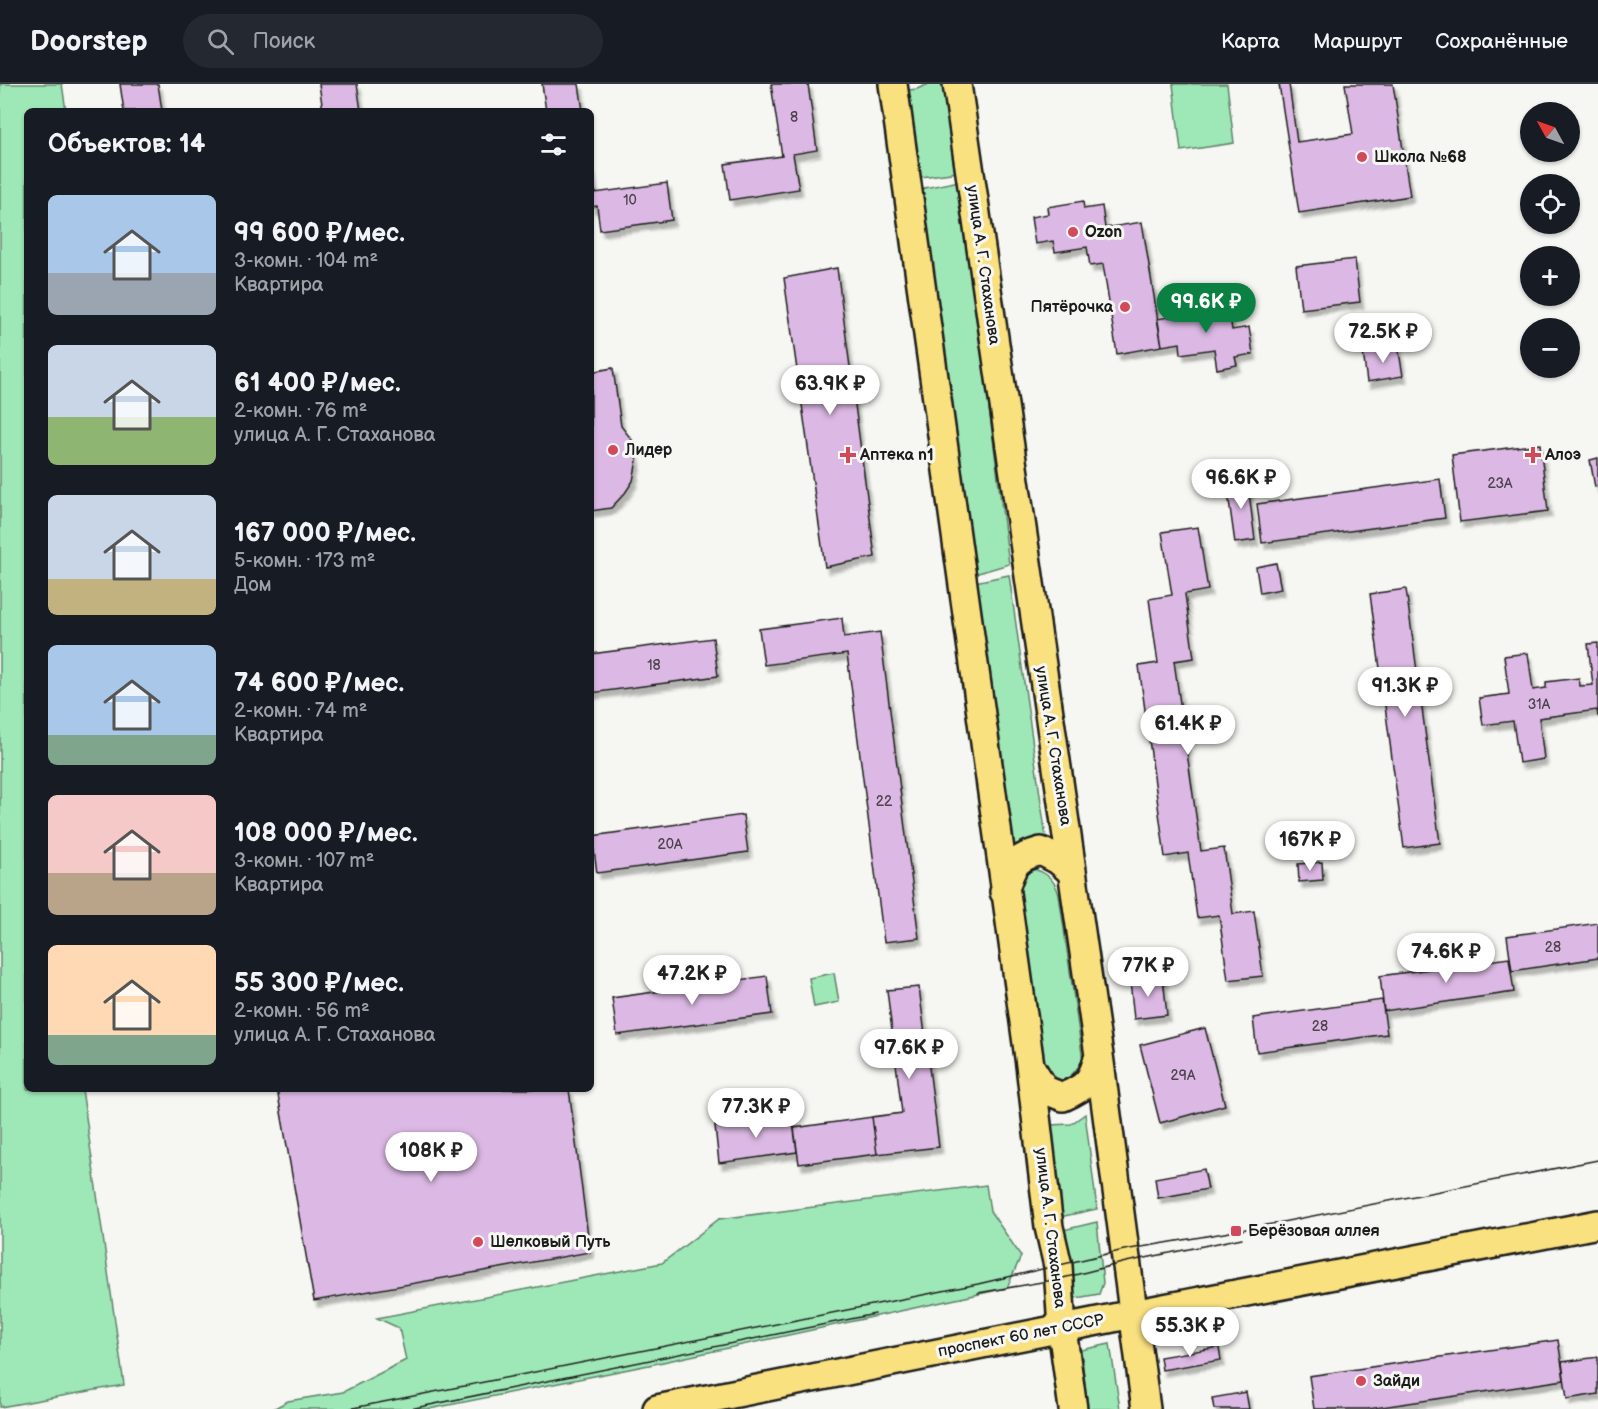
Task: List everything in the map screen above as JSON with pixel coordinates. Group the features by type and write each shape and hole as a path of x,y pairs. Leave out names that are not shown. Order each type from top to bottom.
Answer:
{"main road":[{"name":"улица А. Г. Стаханова","path":"893,84 1004,892 1030,1065 1049,1227 1058,1266 1062,1329 1073,1409"},
{"name":"улица А. Г. Стаханова","path":"957,84 1099,1055 1146,1409"},
{"path":"1004,892 1011,868 1024,855 1041,851 1058,860 1072,872"},
{"path":"1030,1065 1045,1089 1063,1098 1084,1088 1094,1075 1099,1055"},
{"name":"проспект 60 лет СССР","path":"657,1409 1598,1224"}],"green space":[{"path":"0,84 62,84 66,108 24,108 24,1092 82,1092 124,1385 0,1407"},
{"path":"929,84 946,84 958,172 914,178 902,91 917,89"},
{"path":"1173,84 1227,84 1234,143 1181,151"},
{"path":"960,181 1009,564 968,576 914,190"},
{"path":"1009,575 1047,845 1029,842 1011,847 970,583"},
{"path":"1024,868 1042,872 1050,878 1059,895 1083,1061 1070,1077 1057,1082 1044,1075 1015,875"},
{"path":"834,973 839,1002 814,1007 809,978"},
{"path":"1085,1114 1097,1209 1055,1218 1050,1125 1071,1124"},
{"path":"986,1185 990,1211 1021,1256 1007,1288 649,1365 429,1409 273,1409 288,1401 343,1392 406,1360 399,1328 377,1318 662,1263 719,1219"},
{"path":"1097,1222 1103,1283 1099,1294 1074,1298 1068,1295 1055,1232"},
{"path":"1110,1344 1120,1409 1088,1409 1081,1350"}],"building":[{"path":"120,84 158,84 162,108 124,108"},
{"path":"319,84 357,84 361,108 323,108"},
{"path":"542,84 579,84 583,108 546,108"},
{"path":"771,84 808,84 817,150 793,154 799,189 730,200 725,164 782,156"},
{"path":"1279,84 1289,84 1297,142 1353,134 1345,84 1393,84 1410,196 1299,213"},
{"path":"667,183 672,220 600,230 597,206 594,206 594,186 595,193"},
{"path":"1083,201 1084,209 1102,206 1105,228 1142,222 1162,346 1117,354 1103,264 1090,266 1087,247 1055,252 1053,241 1035,244 1031,217 1048,214 1047,207"},
{"path":"1355,259 1360,302 1301,309 1296,266"},
{"path":"837,268 875,557 825,567 784,278"},
{"path":"1210,303 1211,311 1229,309 1232,330 1249,327 1253,354 1235,357 1237,365 1217,369 1214,349 1181,354 1180,343 1162,346 1157,319 1175,316 1174,309"},
{"path":"1398,346 1403,376 1367,382 1363,352"},
{"name":"Лидер","path":"613,368 621,426 632,440 637,460 633,481 625,493 611,508 594,511 594,371"},
{"path":"1540,444 1548,511 1460,522 1452,455"},
{"path":"1598,458 1598,486 1595,487 1590,460"},
{"path":"1247,477 1255,540 1235,543 1226,479"},
{"path":"1440,479 1445,518 1262,543 1257,504"},
{"path":"1198,527 1208,590 1185,594 1194,658 1174,661 1201,851 1224,848 1233,914 1254,911 1263,976 1228,980 1219,915 1197,918 1188,853 1165,857 1139,666 1158,663 1149,599 1172,595 1162,532"},
{"path":"1276,563 1281,589 1260,593 1256,567"},
{"path":"1406,589 1440,843 1404,848 1370,594"},
{"path":"842,618 844,637 880,632 919,938 884,942 847,654 764,665 759,629"},
{"path":"713,638 718,676 594,693 594,654"},
{"path":"1598,643 1598,717 1597,710 1539,718 1544,759 1519,763 1513,721 1483,725 1479,698 1509,694 1504,656 1528,653 1533,690 1546,688 1546,682 1579,678 1580,686 1593,685 1588,644"},
{"path":"743,815 748,852 597,873 594,836"},
{"path":"1322,862 1323,880 1299,882 1298,864"},
{"path":"1598,923 1598,958 1512,971 1507,936"},
{"path":"1509,958 1514,992 1384,1011 1380,976"},
{"path":"767,976 772,1014 617,1035 612,998"},
{"path":"1163,977 1167,1015 1134,1019 1130,981"},
{"path":"919,987 939,1147 877,1154 872,1117 902,1113 887,990"},
{"path":"1382,1000 1387,1034 1257,1052 1253,1018"},
{"path":"1205,1028 1225,1105 1160,1123 1140,1045"},
{"path":"278,1092 569,1092 590,1252 314,1301"},
{"path":"792,1116 797,1152 719,1163 715,1126"},
{"path":"872,1117 877,1154 799,1164 794,1128"},
{"path":"1204,1169 1208,1189 1158,1198 1155,1178"},
{"path":"1558,1340 1564,1380 1368,1409 1314,1409 1309,1376"},
{"path":"1219,1347 1221,1360 1162,1370 1160,1357"},
{"path":"1598,1357 1598,1394 1567,1399 1562,1362"},
{"path":"1246,1392 1249,1409 1214,1409 1212,1398"}],"tram line":[{"path":"348,1409 978,1284 1124,1250 1236,1231 1598,1160"},
{"path":"978,1293 1059,1279 1126,1262 1242,1238"},
{"path":"410,1409 875,1314"}],"place":[{"name":"Школа №68","path":"1362,157"},
{"name":"Ozon","path":"1073,232"},
{"name":"Пятёрочка","path":"1125,307"},
{"name":"Лидер","path":"613,450"},
{"name":"Аптека n1","path":"848,455"},
{"name":"Алоэ","path":"1533,455"},
{"name":"Берёзовая аллея","path":"1236,1231"},
{"name":"Шелковый Путь","path":"478,1242"},
{"name":"Зайди","path":"1361,1381"}]}
